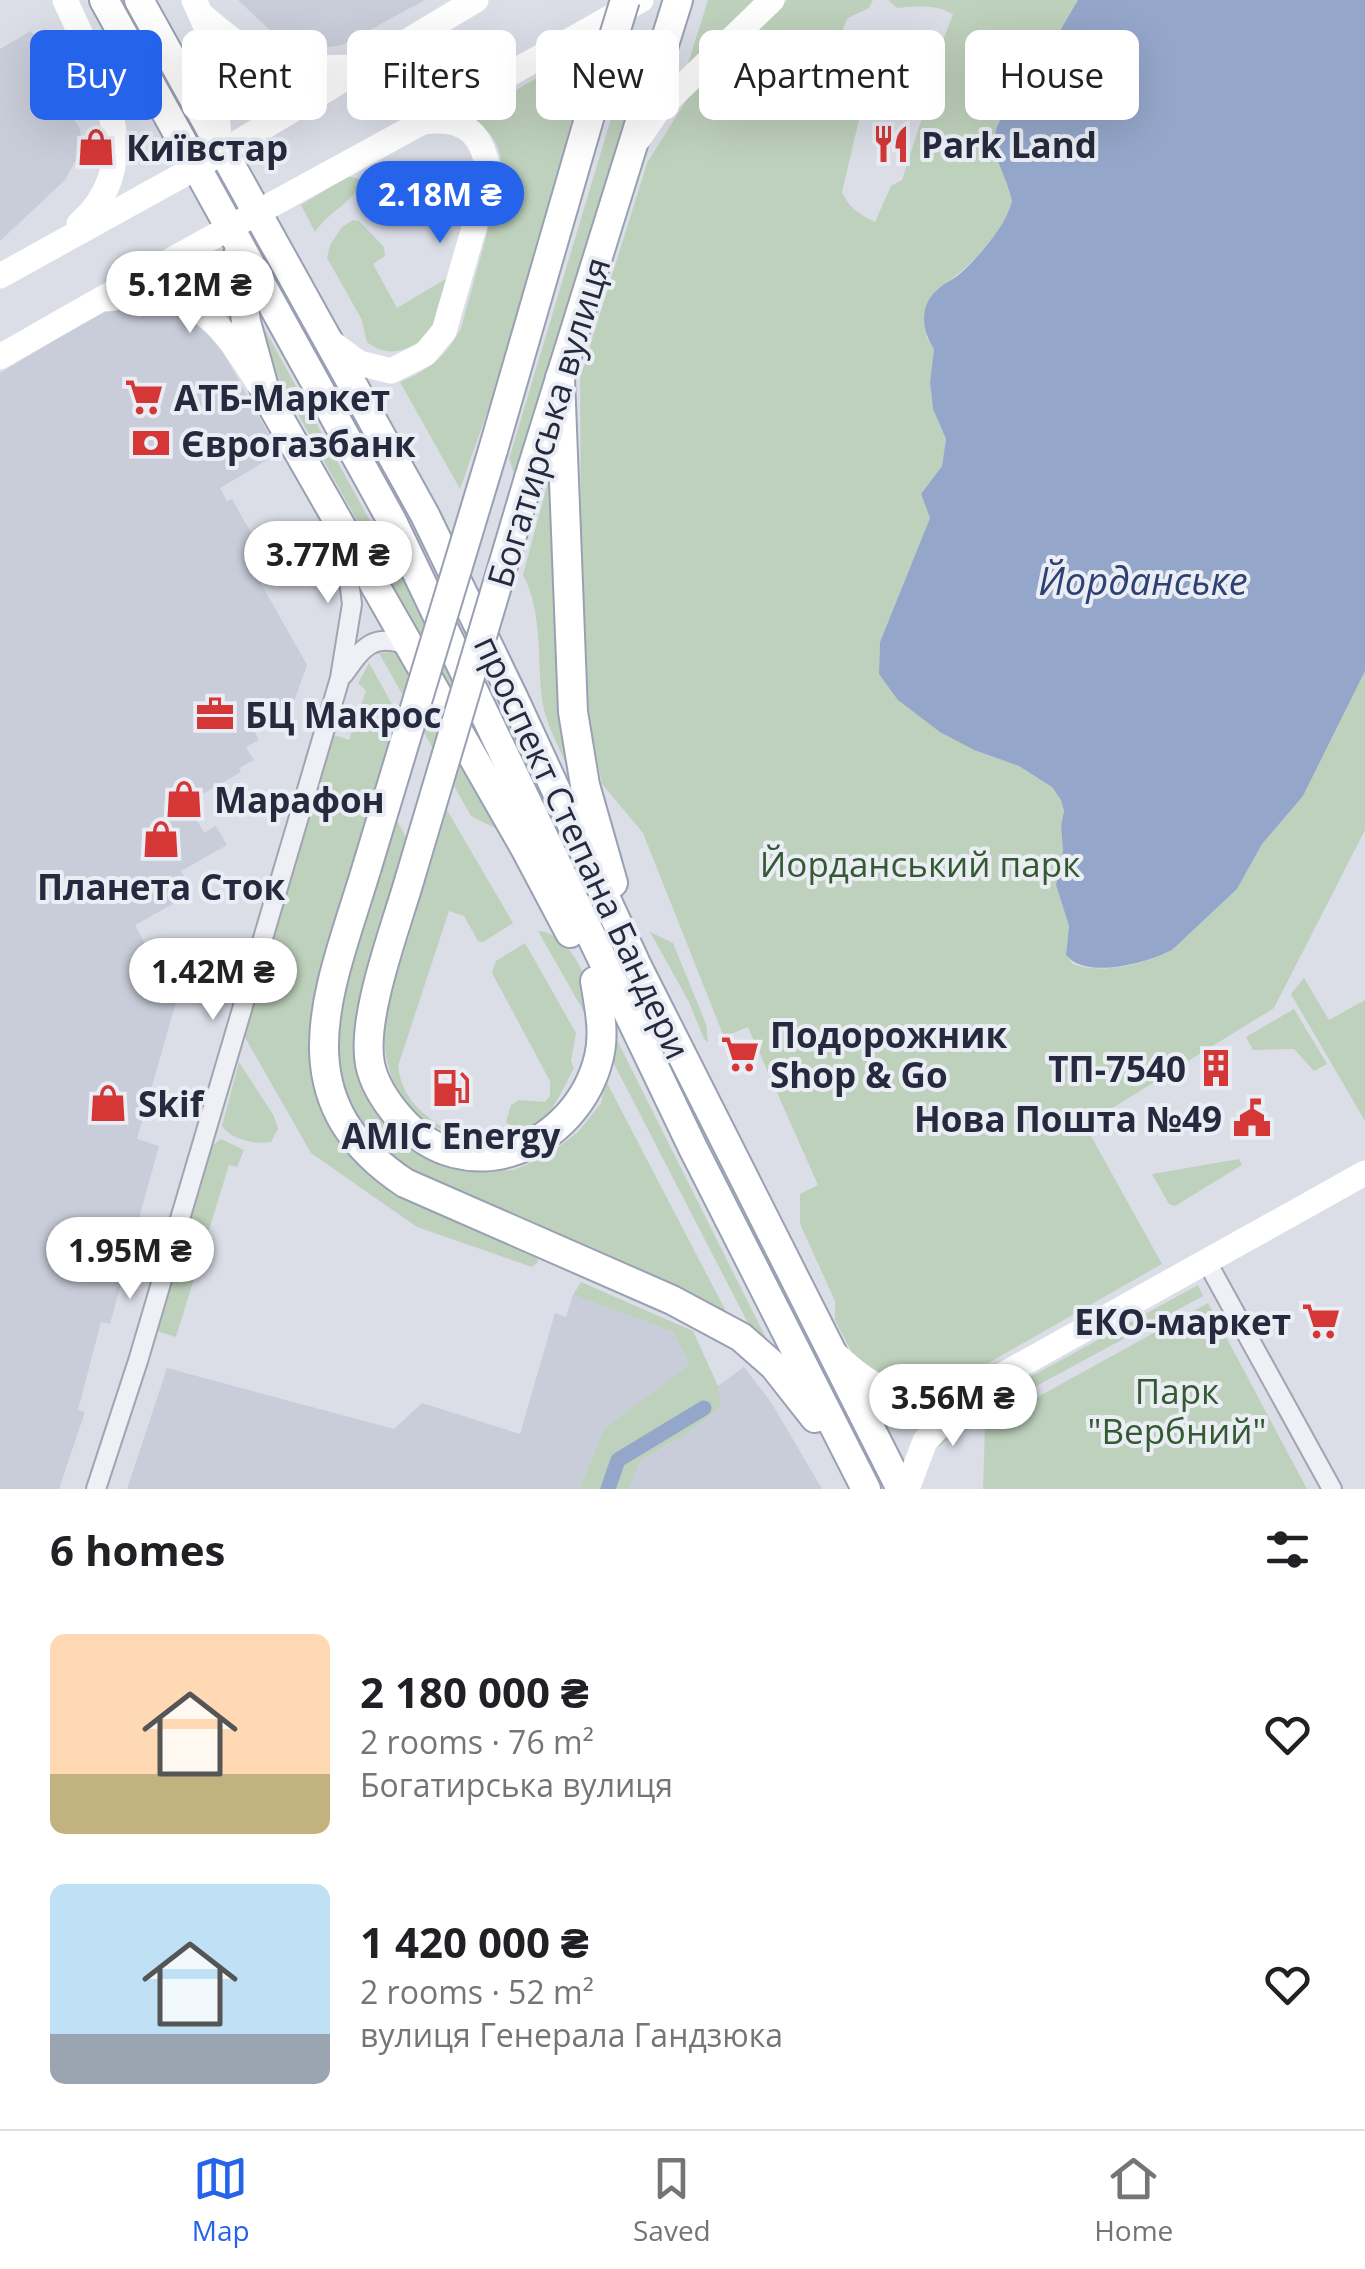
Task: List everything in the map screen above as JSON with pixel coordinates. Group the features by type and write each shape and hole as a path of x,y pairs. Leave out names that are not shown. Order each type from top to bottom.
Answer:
{"main road":[{"path":"43,252 83,221 100,202 114,164 116,141 109,101 65,0"},
{"name":"проспект Степана Бандери","path":"104,0 392,521 693,1148 863,1489"},
{"name":"проспект Степана Бандери","path":"139,0 332,343 433,532 637,966 829,1349 904,1489"},
{"path":"425,30 476,0"},
{"name":"Богатирська вулиця","path":"625,0 366,866 324,1018 323,1066 330,1094 354,1140 377,1164 405,1183 672,1300 741,1337 774,1366 805,1403 863,1489"},
{"path":"0,357 98,300 233,232 258,212 641,0"},
{"name":"Богатирська вулиця","path":"595,981 602,1032 600,1054 588,1088 563,1122 546,1137 516,1152 494,1156 446,1150 424,1140 406,1125 377,1085 370,1066 371,1019 410,878 678,0"},
{"path":"633,146 659,109 772,0"},
{"path":"199,8 213,42 222,146"},
{"path":"199,8 240,46 278,64 293,68 347,67"},
{"path":"0,276 197,167 222,146 347,75"},
{"path":"332,343 358,363 391,371 425,354 444,330 489,176 486,155 465,126 441,119 424,122"},
{"path":"233,232 246,322 266,395"},
{"path":"98,300 156,295 196,308 222,330 266,395 525,848 638,1063 693,1148"},
{"path":"560,378 572,712 585,785 637,966"},
{"path":"904,1489 926,1440 972,1392 1365,1172"},
{"path":"829,1349 856,1373 890,1394 939,1398 972,1392"}],"street":[{"path":"96,1489 138,1360 340,678 352,604 342,532"},
{"path":"340,678 370,644 391,640 407,646"},
{"path":"1208,1262 1332,1489"}],"shaded area":[{"path":"238,0 425,0 370,30 347,30 347,42 342,45 327,47 327,30 270,30"},
{"path":"30,32 30,120 74,120 80,129 82,149 65,180 0,241 0,49"},
{"path":"155,306 184,315 217,341 279,453 220,488 227,501 232,499 263,554 249,562 307,665 294,702 252,728 259,740 246,747 254,760 239,768 241,772 187,803 204,833 216,826 227,845 181,871 193,893 135,925 176,1002 137,1139 159,1146 110,1324 101,1322 78,1410 85,1412 59,1489 0,1489 0,373 114,307"},
{"path":"573,1295 673,1332 691,1364 604,1429 579,1489 127,1489 167,1368 394,1429 422,1403 520,1434 555,1313 566,1317"},
{"path":"744,1367 771,1402 822,1489 629,1489 641,1460 688,1433 720,1408 718,1386"}],"green space":[{"path":"708,0 762,0 728,30 699,30 699,56 687,67"},
{"path":"787,0 873,0 869,8 848,18 843,30 755,30"},
{"name":"Йорданський парк","path":"888,0 1078,0 1060,30 965,30 965,120 1005,120 992,138 1012,201 1001,226 982,251 937,289 926,337 934,349 930,382 933,409 946,439 942,466 921,494 930,518 880,642 879,674 940,731 974,750 1019,766 1052,787 1061,800 1063,850 1056,885 1069,926 1066,955 1073,964 1110,968 1172,950 1237,889 1262,844 1303,796 1365,671 1365,830 1274,1008 1093,1120 1089,1127 1162,1264 962,1378 923,1390 877,1377 853,1355 835,1320 835,1301 800,1224 800,1194 818,1185 748,1027 724,1037 643,833 602,784 587,710 580,378 647,163 674,120 679,120 679,112 699,82 699,120 859,120 842,192 855,210 875,222 891,186 902,180 921,120 945,120 945,35 953,15 935,7 897,8"},
{"path":"536,78 536,120 572,120 516,331 460,489 400,382 436,361 461,328 502,179 495,142 471,120 516,120 516,90"},
{"path":"611,120 633,120 519,488 509,459"},
{"path":"348,176 363,180 315,232 301,205"},
{"path":"359,221 384,247 385,256 373,264 397,308 449,277 438,326 405,349 386,351 367,342 361,318 327,258 342,227"},
{"path":"253,308 418,608 479,740 265,355"},
{"path":"557,448 569,771 545,713 537,622 523,575"},
{"path":"379,653 403,656 507,834 471,816"},
{"path":"369,663 397,713 317,987 311,1048 318,1097 336,1136 364,1166 399,1192 440,1214 536,1256 538,1262 532,1267 417,1227 311,1153 243,1034 334,735 349,740 366,691 358,683"},
{"path":"447,810 513,923 483,942 478,941 464,916 449,911 398,1066 411,1099 427,1116 457,1136 423,1120 405,1104 389,1070 383,1032 383,1021"},
{"path":"394,815 407,839 360,1011 379,1112 397,1134 417,1149 457,1167 514,1170 546,1156 578,1132 601,1103 606,1081 730,1319 417,1177 365,1132 343,1091 335,1046 341,1004"},
{"path":"538,931 556,937 576,960 590,993 593,1028"},
{"path":"650,932 673,943 706,1024 708,1042 704,1039 689,1002"},
{"path":"525,943 576,1033 571,1061 574,1068 559,1098 538,1124 519,1134 506,1122 511,1105 519,1100 545,1102 550,1096 550,1081 492,973 496,961"},
{"path":"1304,978 1329,1020 1365,1000 1365,1121 1291,994"},
{"path":"1294,1009 1327,1064 1314,1071 1294,1049 1253,1050 1246,1037"},
{"path":"615,1036 770,1346 749,1325 612,1060"},
{"path":"239,1062 274,1116 278,1129 271,1142 243,1140 222,1126"},
{"path":"221,1139 244,1150 237,1167 229,1165 176,1337 157,1331 213,1145"},
{"path":"1239,1159 1242,1165 1175,1206 1169,1204 1152,1174"},
{"path":"581,1282 693,1331 718,1386 721,1407 688,1433 641,1460 629,1489 579,1489 604,1429 690,1364 673,1332 573,1295"},
{"path":"1198,1285 1203,1296 966,1424 939,1447 934,1443 966,1412"},
{"name":"Парк \"Вербний\"","path":"1208,1303 1307,1489 983,1489 985,1426"}],"water":[{"name":"Йорданське","path":"1078,0 1365,0 1365,671 1303,796 1262,844 1237,889 1172,950 1133,964 1102,968 1087,967 1066,955 1069,926 1056,885 1063,850 1064,811 1052,787 1019,766 974,750 940,732 898,700 879,674 880,642 930,518 921,494 942,466 946,439 933,409 930,382 934,349 925,327 925,312 939,288 959,275 992,240 1012,201 994,142 1001,120 1139,120 1139,30 1060,30"}],"waterway":[{"path":"608,1489 618,1460 704,1408"}],"place":[{"name":"Park Land","path":"891,144"},
{"name":"Київстар","path":"96,147"},
{"name":"АТБ-Маркет","path":"144,397"},
{"name":"Єврогазбанк","path":"151,443"},
{"name":"БЦ Макрос","path":"215,714"},
{"name":"Марафон","path":"184,799"},
{"name":"Планета Сток","path":"161,839"},
{"name":"Подорожник Shop & Go","path":"740,1054"},
{"name":"ТП-7540","path":"1216,1068"},
{"name":"AMIC Energy","path":"451,1088"},
{"name":"Skif","path":"108,1103"},
{"name":"Нова Пошта №49","path":"1252,1118"},
{"name":"ЕКО-маркет","path":"1321,1321"}]}
